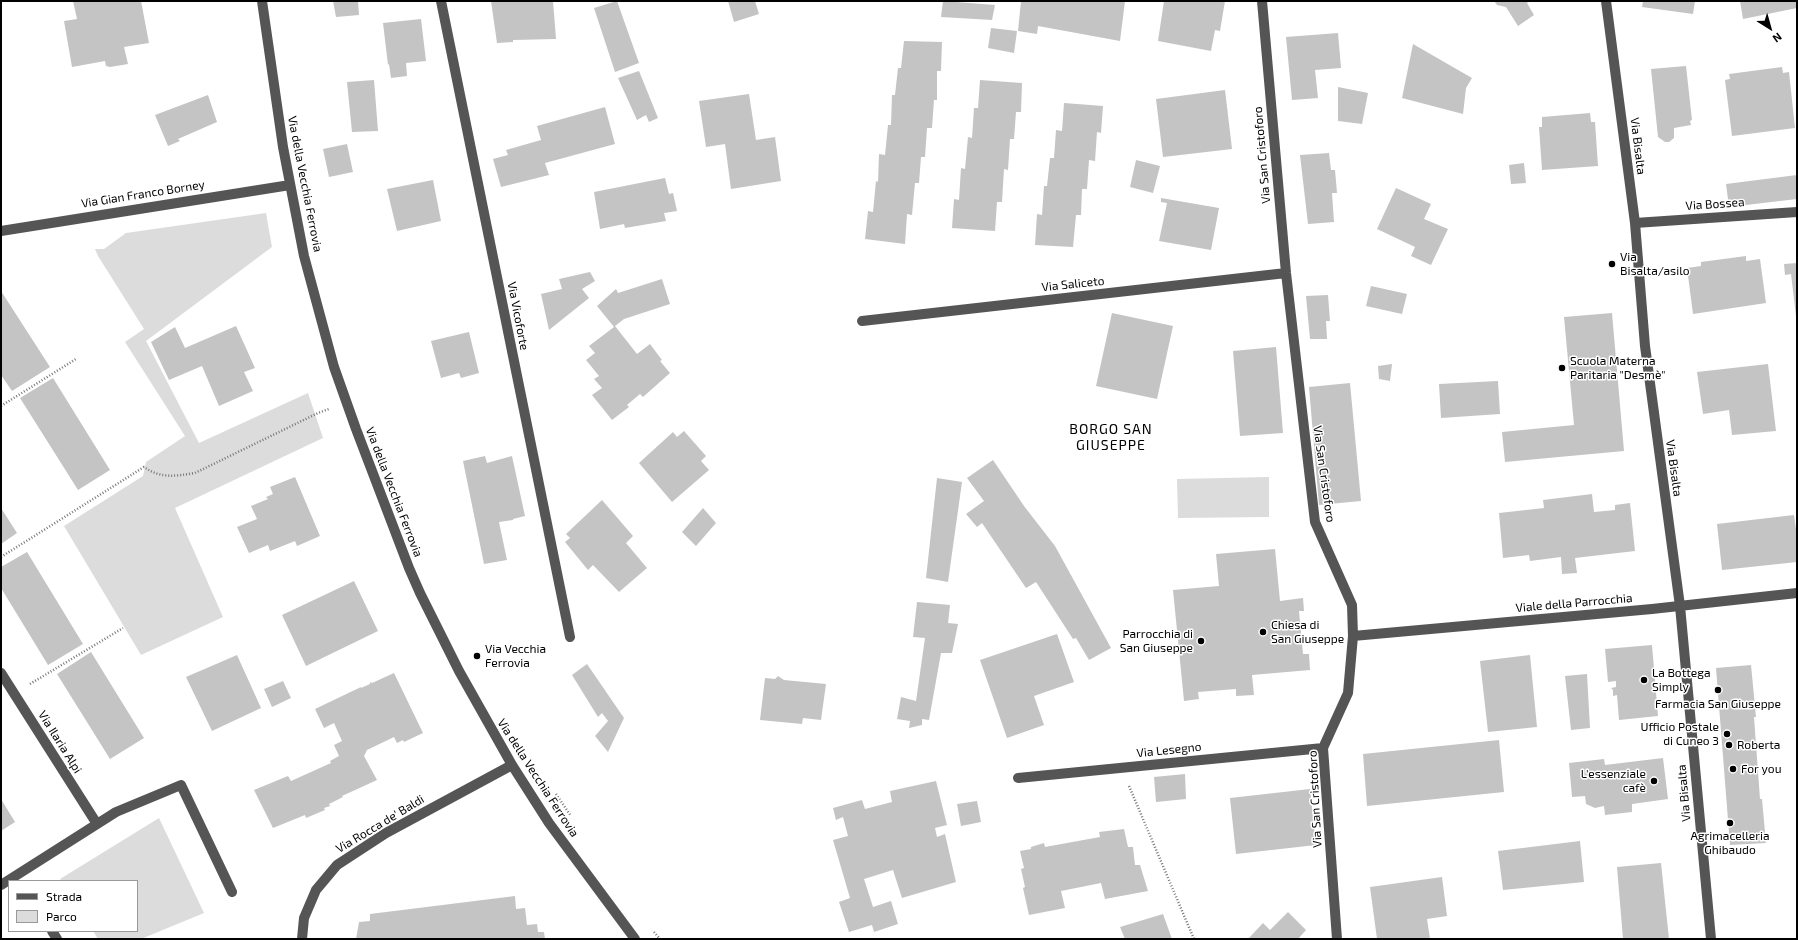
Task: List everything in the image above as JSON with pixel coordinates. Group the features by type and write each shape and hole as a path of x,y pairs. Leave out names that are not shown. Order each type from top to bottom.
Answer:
{"street":[{"name":"Via della Vecchia Ferrovia","path":"262,1 290,185 304,256 334,367 356,429 420,593 463,678 512,765 549,823 635,939"},
{"name":"Via Vicoforte","path":"442,1 570,637"},
{"name":"Via San Cristoforo","path":"1262,1 1286,273 1315,522 1352,605 1353,636 1348,693 1323,748 1337,939"},
{"name":"Via Bisalta","path":"1606,1 1635,223 1645,346 1680,606 1711,939"},
{"name":"Via Gian Franco Borney","path":"1,231 290,185"},
{"name":"Via Bossea","path":"1635,223 1797,212"},
{"name":"Via Saliceto","path":"862,321 1286,273"},
{"name":"Viale della Parrocchia","path":"1353,636 1680,606 1797,593"},
{"name":"Via Ilaria Alpi","path":"1,673 96,824"},
{"name":"Via Lesegno","path":"1018,778 1323,748"},
{"name":"Via Rocca de' Baldi","path":"302,939 304,918 316,890 337,865 386,834 512,765"},
{"path":"17,879 96,824 116,812 181,785 232,892"}],"path":[{"path":"1,406 76,359"},
{"path":"1,557 144,467 159,475 173,477 195,472 318,413"},
{"path":"29,685 124,628"},
{"path":"1121,767 1194,939"},
{"path":"552,787 572,819"},
{"path":"651,928 660,939"}],"green space":[{"path":"266,213 272,247 146,341 199,443 308,393 323,438 175,508 223,617 141,655 64,526 143,476 146,462 185,436 125,342 144,329 95,249 104,249 126,233"},
{"path":"1269,477 1269,517 1178,518 1177,479"},
{"path":"159,818 204,913 141,939 98,939 94,932 138,932 138,880 60,879"}],"building":[{"path":"73,1 141,1 149,43 124,47 128,64 110,67 106,66 105,61 72,67 64,21 77,19"},
{"path":"333,1 358,1 359,15 336,17"},
{"path":"491,1 553,1 556,39 513,40 513,42 497,43"},
{"path":"617,1 639,63 615,72 594,8"},
{"path":"728,1 755,1 759,14 734,22"},
{"path":"943,1 995,5 992,20 941,17"},
{"path":"1021,1 1125,1 1120,41 1038,26 1037,34 1018,31"},
{"path":"1164,1 1225,1 1220,31 1215,30 1211,51 1158,41"},
{"path":"1494,1 1529,1 1527,3 1534,15 1518,26 1506,7 1497,5"},
{"path":"1643,1 1695,1 1693,14 1642,7"},
{"path":"1740,1 1797,1 1797,8 1743,19"},
{"path":"421,19 426,61 406,63 407,76 391,78 383,23"},
{"path":"991,28 1017,31 1014,53 988,48"},
{"path":"1338,33 1341,68 1315,70 1318,98 1292,100 1286,37"},
{"path":"904,41 942,42 941,71 937,71 937,100 934,100 932,128 927,128 925,157 921,157 919,183 915,183 912,215 907,214 905,244 865,239 868,211 873,212 876,181 878,182 879,154 885,155 888,125 891,125 892,95 895,95 898,68 901,68"},
{"path":"1413,44 1472,78 1466,88 1463,114 1402,98"},
{"path":"1686,66 1692,120 1690,121 1691,125 1674,128 1674,138 1669,142 1665,142 1658,137 1651,69"},
{"path":"1782,67 1783,73 1789,72 1795,128 1732,136 1725,80 1730,79 1729,74"},
{"path":"639,71 658,118 649,122 646,115 637,120 618,78"},
{"path":"374,80 378,131 352,132 347,82"},
{"path":"980,80 1022,83 1021,112 1016,112 1014,139 1010,139 1008,170 1004,169 1002,202 997,202 995,231 952,228 954,199 959,200 961,168 965,169 968,137 972,138 974,108 978,108"},
{"path":"1338,87 1368,93 1362,124 1338,121"},
{"path":"1225,90 1232,149 1163,157 1156,99"},
{"path":"749,94 756,140 775,137 781,181 731,189 725,144 706,147 699,101"},
{"path":"208,95 217,122 178,139 180,141 168,146 155,115"},
{"path":"1064,103 1103,106 1101,133 1097,132 1095,161 1089,160 1087,189 1082,189 1081,215 1076,215 1073,247 1035,245 1037,214 1042,215 1044,186 1047,186 1050,158 1054,158 1056,130 1062,131"},
{"path":"605,107 615,144 545,163 549,175 501,187 493,159 508,155 506,150 541,140 537,126"},
{"path":"1590,113 1591,122 1595,122 1598,166 1542,170 1539,127 1542,127 1542,117"},
{"path":"347,144 353,172 329,177 323,149"},
{"path":"1329,153 1331,170 1335,170 1337,193 1332,193 1334,222 1308,224 1300,155"},
{"path":"1136,160 1160,166 1153,193 1130,187"},
{"path":"1524,163 1526,183 1511,184 1509,165"},
{"path":"1797,175 1797,199 1729,207 1726,184"},
{"path":"665,178 669,194 673,193 677,211 664,213 666,221 625,228 624,224 600,229 594,192"},
{"path":"433,180 441,221 397,231 387,189"},
{"path":"1396,188 1431,204 1424,219 1448,229 1431,265 1411,256 1415,247 1377,229"},
{"path":"1161,198 1219,208 1211,250 1159,241 1167,203 1161,202"},
{"path":"1746,256 1746,261 1760,259 1766,303 1693,314 1687,268 1701,266 1701,262"},
{"path":"1797,263 1796,316 1791,274 1785,275 1784,264"},
{"path":"590,272 595,281 582,289 589,298 549,330 541,294 562,289 559,279"},
{"path":"662,279 670,304 624,319 615,326 637,354 650,344 662,360 660,361 670,373 643,397 640,394 627,405 629,407 612,420 592,395 602,388 594,379 599,376 586,360 595,353 589,346 614,327 597,306 616,289 618,293"},
{"path":"1371,286 1407,294 1402,314 1366,306"},
{"path":"1,291 50,367 12,391 1,375"},
{"path":"1328,295 1330,321 1326,321 1327,339 1310,339 1306,296"},
{"path":"1112,313 1173,326 1157,399 1096,386"},
{"path":"1612,313 1624,451 1505,462 1502,432 1574,425 1564,317"},
{"path":"236,326 255,368 244,372 253,391 219,406 202,366 169,380 151,342 175,327 185,348"},
{"path":"469,332 479,373 461,378 459,373 441,378 431,341"},
{"path":"1276,347 1283,433 1240,436 1233,351"},
{"path":"1392,364 1390,381 1379,379 1378,366"},
{"path":"1768,364 1776,431 1732,435 1729,410 1703,414 1697,372"},
{"path":"53,378 110,470 78,490 20,398"},
{"path":"1498,381 1500,414 1441,418 1439,384"},
{"path":"1350,383 1361,501 1319,505 1309,387"},
{"path":"684,431 706,456 701,461 709,470 672,502 639,463 673,432 677,437"},
{"path":"485,456 487,463 512,456 525,516 499,522 507,560 484,564 463,461"},
{"path":"993,460 1024,506 1055,546 1111,648 1089,660 1076,638 1073,639 1036,582 1026,588 982,523 977,527 966,514 984,501 967,478"},
{"path":"295,477 320,536 297,546 295,541 270,551 268,545 249,553 237,527 257,519 251,506 268,499 266,497 273,494 270,487"},
{"path":"937,478 962,482 948,582 926,578"},
{"path":"1592,494 1594,512 1615,510 1615,505 1630,503 1635,551 1575,558 1577,573 1562,574 1561,557 1530,561 1529,555 1503,558 1499,513 1544,508 1543,500"},
{"path":"602,500 633,536 626,543 647,568 619,592 593,565 588,570 565,542 570,538 566,534"},
{"path":"1,508 17,533 1,544"},
{"path":"703,508 716,523 696,546 682,532"},
{"path":"1794,515 1797,537 1797,562 1722,570 1717,524"},
{"name":"Parrocchia di San Giuseppe","path":"1275,549 1280,601 1303,598 1304,611 1299,611 1303,654 1309,654 1310,670 1252,675 1254,695 1236,696 1236,689 1198,692 1199,699 1184,701 1173,590 1219,586 1216,554"},
{"path":"27,552 83,644 48,665 1,588 1,567"},
{"path":"354,581 378,631 306,666 282,615"},
{"path":"917,602 950,605 948,623 958,624 952,653 941,653 929,720 922,719 922,725 909,728 910,721 897,719 901,697 916,701 925,638 913,637"},
{"path":"1057,634 1074,682 1034,696 1044,725 1007,738 980,660"},
{"path":"1652,645 1658,716 1619,720 1617,695 1613,696 1613,690 1611,688 1616,687 1616,681 1608,682 1605,649"},
{"path":"91,652 144,738 110,759 57,674"},
{"path":"237,655 261,708 212,731 186,677"},
{"path":"1530,655 1537,727 1488,732 1480,661"},
{"path":"587,664 624,718 608,752 595,736 608,721 602,713 598,717 572,675"},
{"path":"1751,665 1756,717 1754,717 1760,799 1762,799 1766,843 1730,845 1716,668"},
{"path":"394,673 423,733 404,742 403,740 397,743 394,737 367,750 364,756 377,780 342,796 343,797 329,804 330,806 324,808 325,810 306,818 305,815 273,828 254,790 288,776 291,781 331,763 330,761 339,756 334,745 342,741 334,723 324,728 315,709 370,684 370,682 372,683"},
{"path":"1587,674 1590,728 1571,730 1565,676"},
{"path":"778,676 784,680 826,684 821,720 803,718 802,724 760,720 765,678 775,679"},
{"path":"283,681 291,698 272,707 264,689"},
{"path":"1499,740 1504,792 1367,806 1363,754"},
{"path":"1663,758 1668,799 1632,804 1632,812 1605,815 1604,806 1595,808 1586,804 1585,796 1572,797 1569,763 1604,759 1605,765"},
{"path":"1185,774 1186,799 1156,802 1154,777"},
{"path":"936,781 947,825 935,828 937,837 945,834 956,882 902,898 893,870 864,879 873,907 891,901 898,924 874,932 872,925 849,932 839,902 850,898 833,840 848,836 843,817 836,820 833,808 862,800 865,809 892,802 890,791"},
{"path":"1310,789 1316,845 1236,854 1230,798"},
{"path":"1,799 15,822 1,831"},
{"path":"977,801 981,822 961,826 957,804"},
{"path":"1124,829 1128,847 1133,847 1135,865 1140,865 1148,891 1105,899 1101,883 1061,891 1065,908 1029,915 1023,888 1025,887 1021,869 1024,868 1020,851 1031,849 1031,847 1044,843 1045,847 1100,837 1099,832"},
{"path":"1580,841 1584,882 1503,890 1498,851"},
{"path":"1661,863 1669,939 1623,939 1617,867"},
{"path":"1442,877 1447,916 1427,919 1430,939 1377,939 1370,887"},
{"path":"515,896 516,909 525,908 527,925 537,924 538,932 544,932 545,939 356,939 359,922 370,921 370,914"},
{"path":"1288,912 1306,930 1298,939 1248,939 1263,923 1270,930"},
{"path":"1163,914 1172,939 1125,939 1120,927"}],"place":[{"name":"Via Bisalta/asilo","path":"1612,264"},
{"name":"Scuola Materna Paritaria \"Desmè\"","path":"1562,368"},
{"name":"Chiesa di San Giuseppe","path":"1263,632"},
{"name":"Parrocchia di San Giuseppe","path":"1201,641"},
{"name":"Via Vecchia Ferrovia","path":"477,656"},
{"name":"La Bottega Simply","path":"1644,680"},
{"name":"Farmacia San Giuseppe","path":"1718,690"},
{"name":"Ufficio Postale di Cuneo 3","path":"1727,734"},
{"name":"Roberta","path":"1729,745"},
{"name":"For you","path":"1733,769"},
{"name":"L'essenziale cafè","path":"1654,781"},
{"name":"Agrimacelleria Ghibaudo","path":"1730,823"}],"district":[{"name":"BORGO SAN GIUSEPPE","path":"1111,438"}]}
